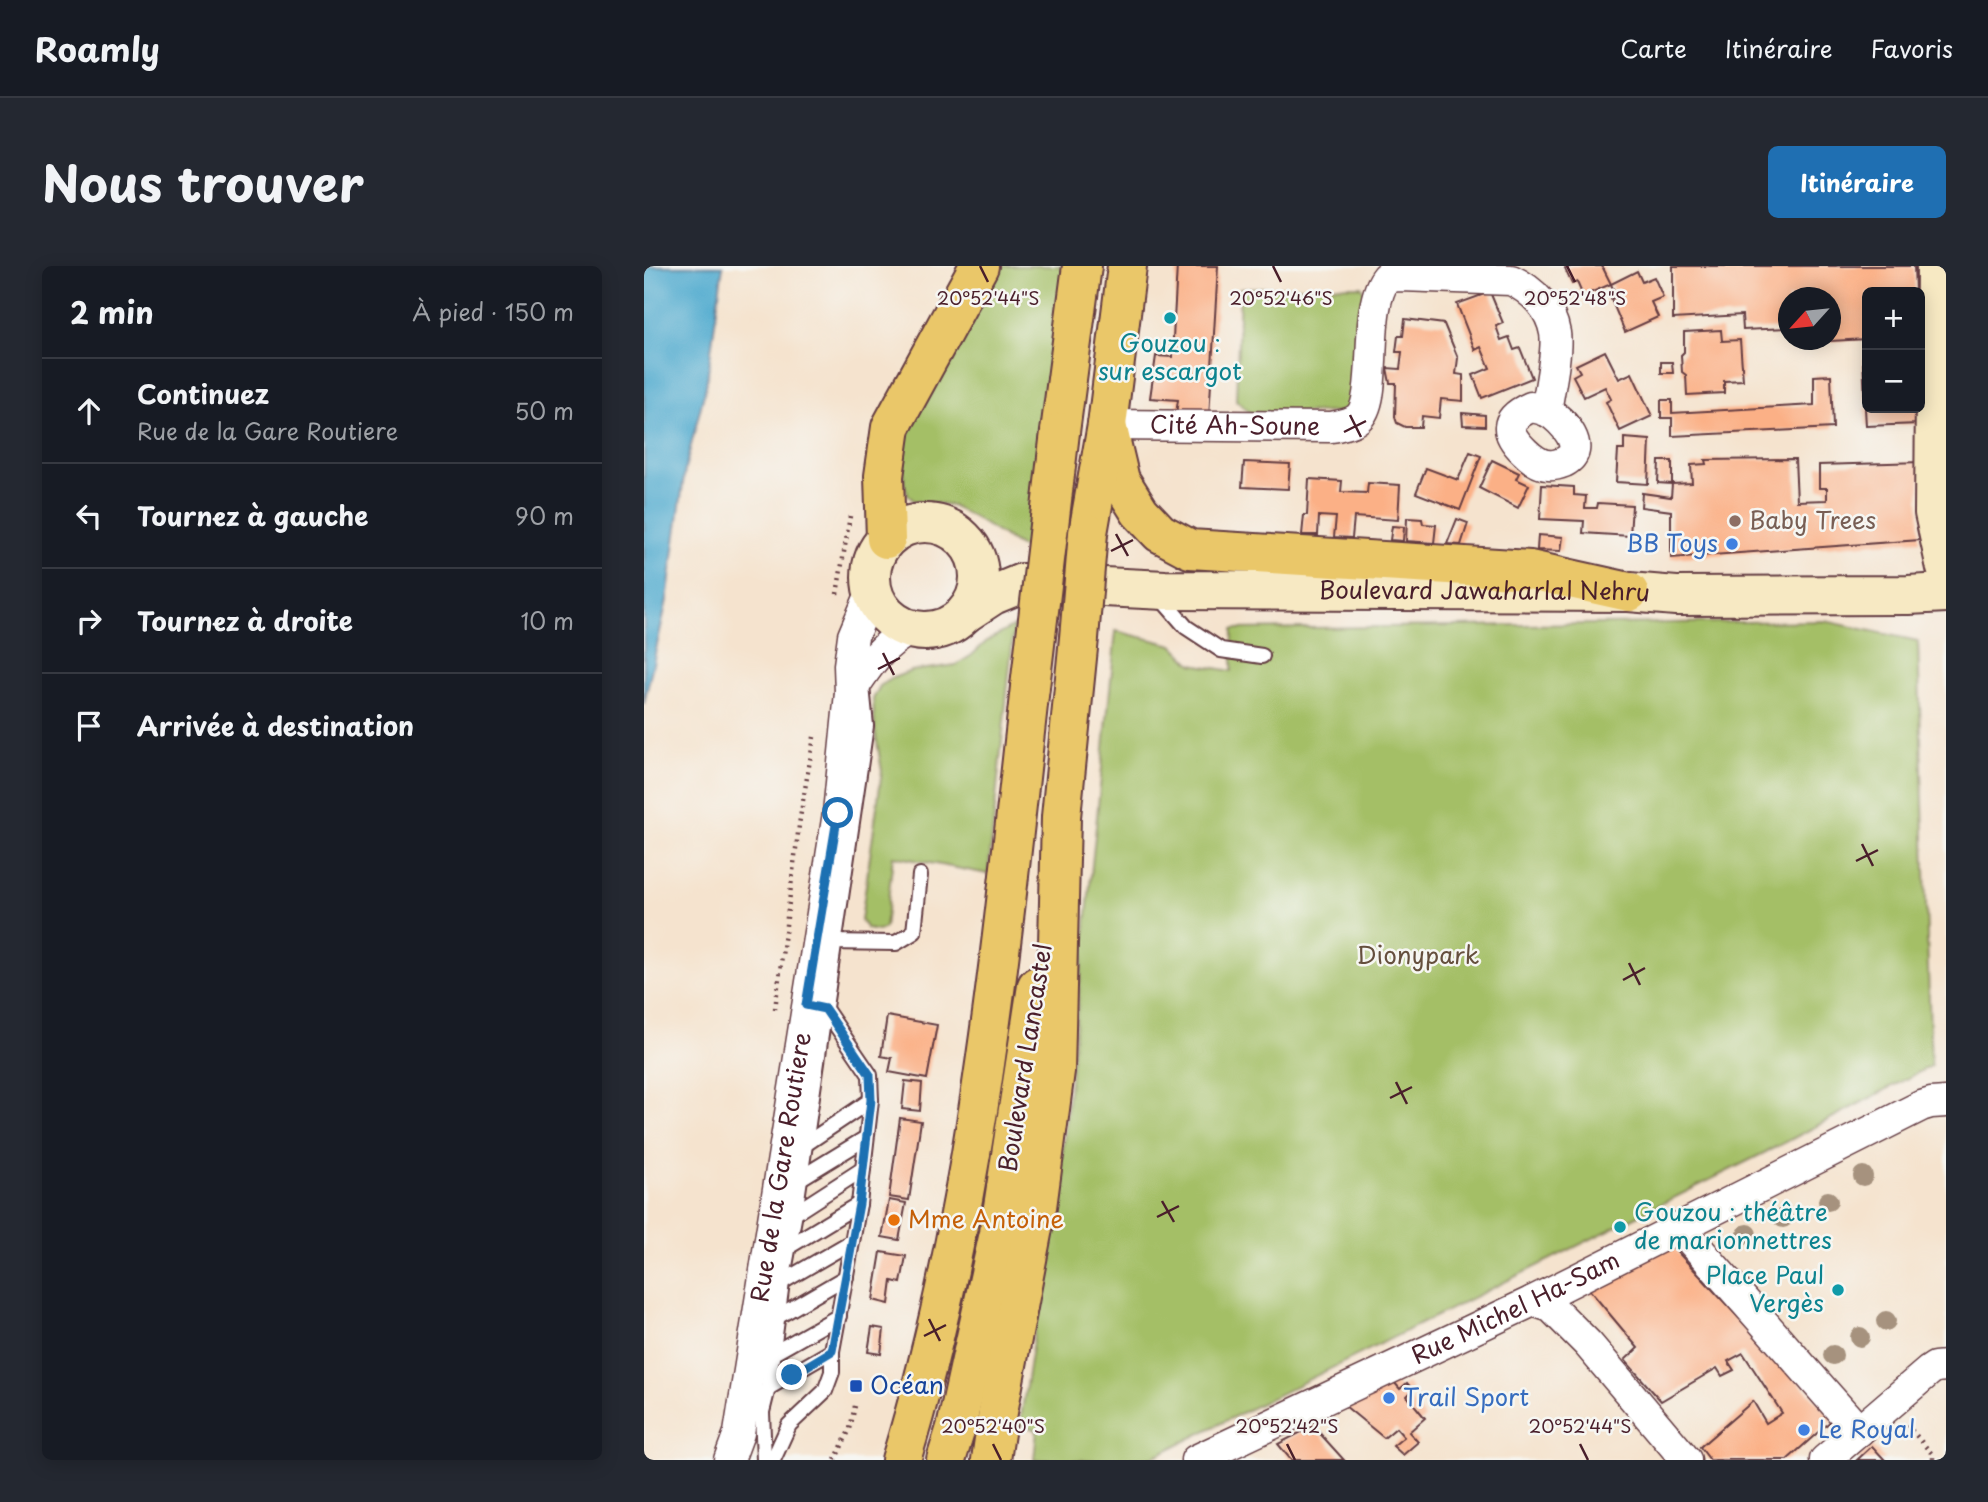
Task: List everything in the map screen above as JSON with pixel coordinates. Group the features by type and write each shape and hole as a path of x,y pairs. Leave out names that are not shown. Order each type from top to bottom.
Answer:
{"main road":[{"path":"886,539 884,476 891,427 979,266"},
{"path":"901,1460 918,1404 958,1232 994,1011 1060,432 1082,266"},
{"path":"991,1460 1037,1207 1055,1070 1060,817 1088,533 1107,425 1127,266"},
{"path":"1107,425 1119,480 1140,512 1160,533 1190,549 1530,570 1629,593"},
{"name":"Boulevard Lancastel","path":"946,1460 956,1428 999,1233 1034,1009 1060,817"}],"street":[{"path":"1937,266 1934,513 1946,568"},
{"name":"Cité Ah-Soune","path":"1107,425 1332,427 1358,419 1364,410 1368,394 1375,301 1387,276 1511,280 1524,286 1547,311 1555,334 1546,411"},
{"path":"916,523 933,523 950,528 964,539 974,553 979,568 976,599 956,623 941,630 910,630 893,622 880,608 872,591 871,572 875,554 886,539 900,528 916,523"},
{"name":"Boulevard Jawaharlal Nehru","path":"974,553 1022,583"},
{"name":"Boulevard Jawaharlal Nehru","path":"967,612 993,595 1022,583 1154,590 1629,593 1676,596 1946,593"},
{"name":"Rue de la Gare Routiere","path":"737,1451 826,943 838,813 855,684 849,665 853,636 872,591"},
{"path":"855,684 876,655 892,639 910,630"},
{"name":"Rue Michel Ha-Sam","path":"1196,1460 1533,1301 1921,1106 1946,1102"},
{"path":"1679,1227 1859,1431"},
{"path":"1533,1301 1551,1307 1588,1344 1686,1460"},
{"path":"1825,1460 1929,1371 1935,1367 1946,1366"}],"lane":[{"path":"1154,590 1186,627 1221,650 1262,656"},
{"path":"826,943 896,943 914,932 920,875"},
{"path":"773,1460 789,1425 825,1391 832,1372 832,1351 859,1204 871,1100 870,1075 816,1007"},
{"path":"764,1460 762,1412 795,1213 816,1007"},
{"path":"804,1145 871,1100"},
{"path":"799,1179 866,1138"},
{"path":"795,1213 863,1169"},
{"path":"788,1247 859,1204"},
{"path":"782,1282 851,1242"},
{"path":"778,1317 846,1277"},
{"path":"772,1354 839,1315"},
{"path":"768,1388 832,1351"}],"path":[{"path":"835,1460 850,1429 856,1401"},
{"path":"1905,1422 1933,1455 1933,1460"}],"green space":[{"path":"998,266 1065,266 1026,550 950,505 914,501 908,495 904,483 903,451 909,426 970,322"},
{"path":"1361,286 1365,293 1360,389 1346,412 1251,414 1236,400 1240,288"},
{"name":"Dionypark","path":"1825,621 1918,641 1931,1066 1788,1141 1147,1460 1034,1460 1037,1430 1020,1424 1063,1148 1116,631 1173,645 1192,664 1232,671 1233,629"},
{"path":"1014,626 988,874 893,856 885,928 878,931 867,929 861,920 882,771 873,699 880,686 893,678 911,671 956,665 988,640"}],"water":[{"path":"644,266 723,266 706,386 685,469 667,600 644,704"}],"building":[{"path":"1177,266 1218,266 1209,417 1176,414 1178,400 1150,398 1156,356 1172,357"},
{"path":"1571,266 1602,266 1611,284 1583,296 1577,282 1572,284 1565,269"},
{"path":"1673,266 1914,266 1915,287 1862,287 1862,339 1841,340 1841,287 1778,287 1778,328 1743,330 1742,315 1673,319"},
{"path":"1637,271 1642,282 1654,277 1663,297 1651,302 1658,317 1625,332 1611,299 1616,297 1611,284"},
{"path":"1490,292 1503,323 1496,326 1501,340 1509,337 1514,350 1520,348 1532,378 1482,398 1473,375 1490,368 1481,347 1475,350 1457,304"},
{"path":"1405,319 1444,324 1458,358 1456,374 1463,375 1463,401 1441,399 1439,418 1422,416 1421,427 1405,427 1397,423 1396,383 1390,383 1387,368 1400,369 1402,352 1396,352 1398,336 1403,336"},
{"path":"1721,330 1722,341 1740,340 1743,380 1724,381 1724,393 1687,395 1681,355 1684,352 1684,332"},
{"path":"1605,351 1619,379 1632,373 1652,416 1620,431 1606,402 1611,399 1605,387 1584,397 1573,376 1580,372 1576,365"},
{"path":"1661,362 1672,362 1673,373 1661,373"},
{"path":"1831,375 1833,428 1672,436 1672,418 1661,418 1661,400 1672,400 1672,413 1814,405 1814,376"},
{"path":"1462,413 1485,415 1485,426 1463,425"},
{"path":"1865,413 1918,413 1919,424 1866,426"},
{"path":"1624,438 1650,440 1648,484 1616,482 1618,450 1624,450"},
{"path":"1470,452 1481,456 1460,510 1416,493 1426,468 1458,480"},
{"path":"1795,459 1797,501 1827,500 1827,488 1819,488 1819,465 1922,462 1920,540 1671,558 1671,511 1641,507 1642,493 1671,497 1672,484 1692,483 1691,465 1706,464 1705,460"},
{"path":"1492,460 1519,473 1516,479 1529,485 1518,508 1479,488"},
{"path":"1659,461 1672,461 1672,484 1658,483"},
{"path":"1244,462 1290,464 1288,489 1242,487"},
{"path":"1309,479 1342,481 1341,492 1367,493 1368,483 1400,485 1398,520 1354,517 1352,538 1334,537 1336,517 1319,516 1318,535 1302,535 1304,515 1307,515"},
{"path":"1542,485 1574,487 1574,495 1586,496 1585,508 1597,508 1598,503 1632,505 1630,536 1583,533 1584,521 1540,519"},
{"path":"1407,518 1422,519 1423,524 1436,525 1434,543 1406,541"},
{"path":"1457,519 1468,523 1461,545 1447,544"},
{"path":"1392,526 1404,527 1403,541 1390,540"},
{"path":"1538,535 1563,537 1561,551 1537,550"},
{"path":"887,1016 937,1025 927,1079 889,1072 892,1058 881,1056"},
{"path":"905,1081 922,1083 920,1111 902,1109"},
{"path":"900,1118 921,1121 909,1200 889,1197"},
{"name":"Mme Antoine","path":"889,1200 906,1203 899,1240 882,1237"},
{"path":"1671,1245 1833,1419 1787,1460 1710,1460 1700,1447 1753,1401 1766,1423 1782,1413 1743,1353 1728,1361 1734,1370 1722,1376 1717,1368 1661,1401 1625,1360 1638,1348 1587,1287"},
{"path":"881,1252 906,1256 901,1283 892,1281 889,1304 873,1300"},
{"path":"872,1327 884,1329 881,1354 868,1352"},
{"path":"1394,1382 1400,1389 1407,1383 1413,1390 1407,1396 1425,1418 1409,1432 1418,1442 1403,1455 1393,1446 1404,1437 1396,1428 1384,1438 1345,1406"},
{"path":"1313,1426 1344,1460 1291,1460 1278,1444"},
{"path":"1872,1446 1885,1460 1857,1460"}],"place":[{"name":"Gouzou : sur escargot","path":"1170,318"},
{"name":"Baby Trees","path":"1735,521"},
{"name":"BB Toys","path":"1732,544"},
{"name":"Mme Antoine","path":"894,1220"},
{"name":"Gouzou : théâtre de marionnettres","path":"1620,1227"},
{"name":"Place Paul Vergès","path":"1838,1290"},
{"name":"Océan","path":"856,1386"},
{"name":"Trail Sport","path":"1389,1398"},
{"name":"Le Royal","path":"1804,1430"}],"route":[{"path":"792,1375 832,1351 859,1204 871,1100 870,1075 825,1009 806,1005 838,813"}]}
